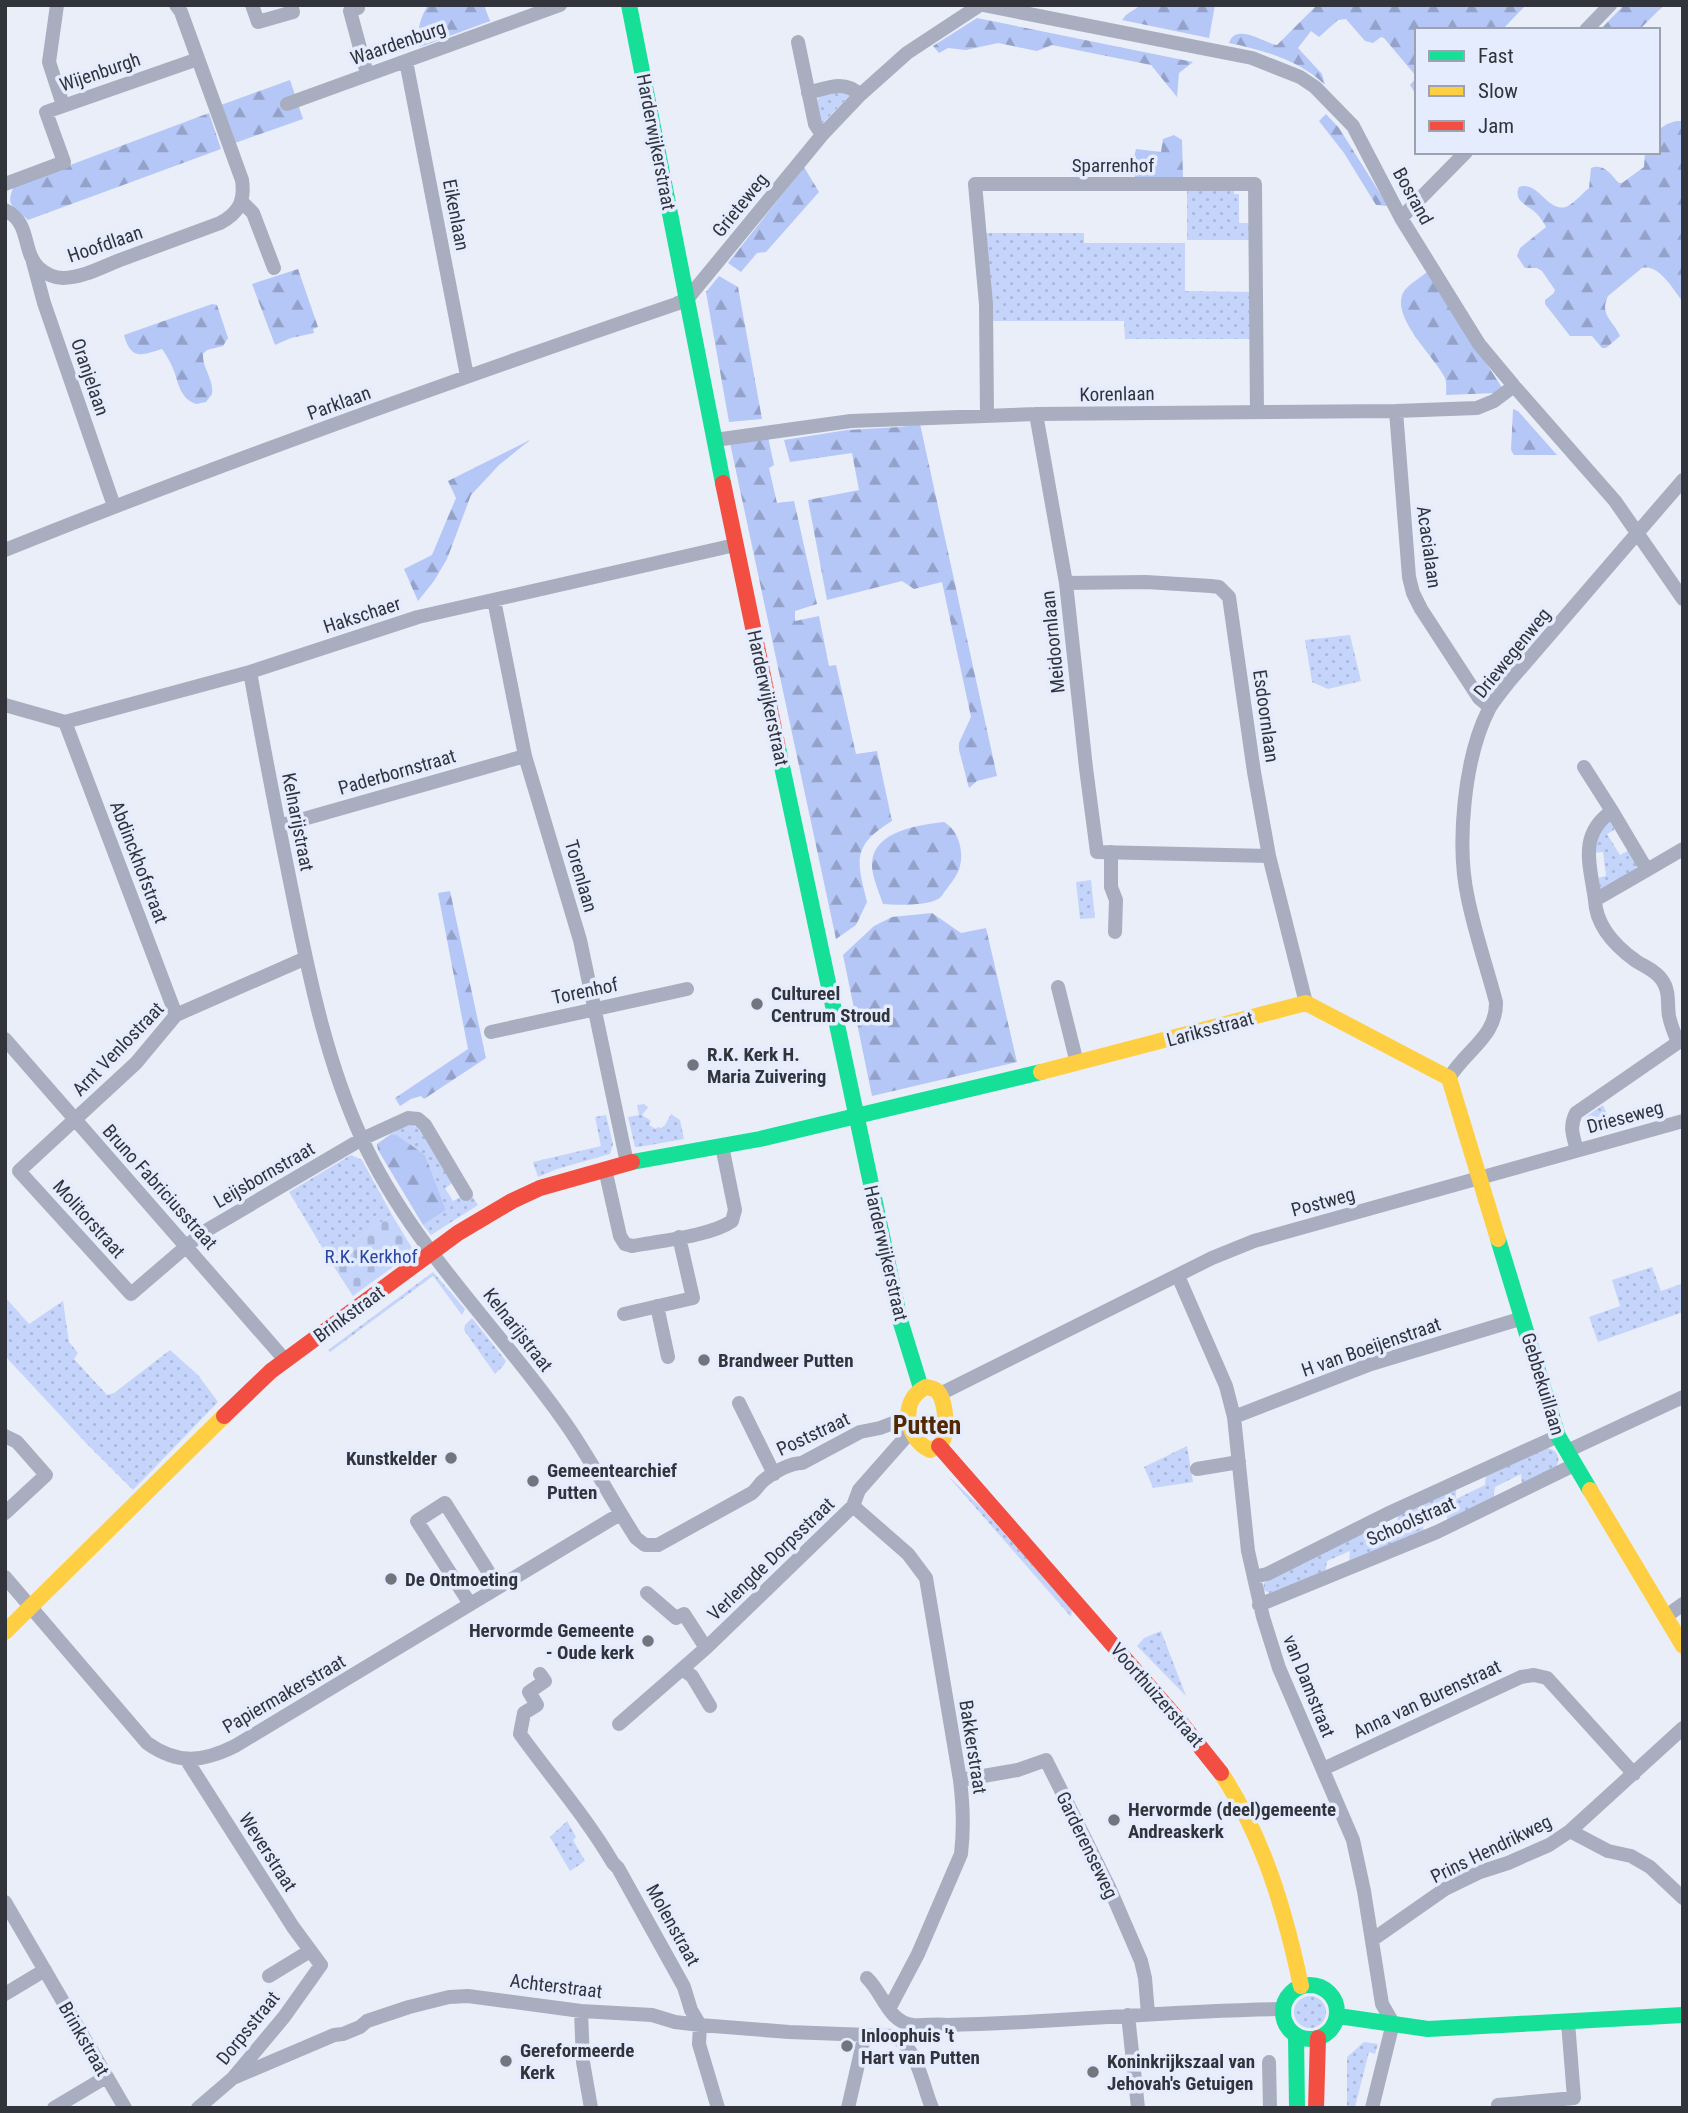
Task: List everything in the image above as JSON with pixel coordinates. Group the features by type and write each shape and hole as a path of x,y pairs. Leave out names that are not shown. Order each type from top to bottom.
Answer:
{"main road":[{"name":"Harderwijkerstraat","path":"629,5 736,545 856,1117 900,1320 921,1388"},
{"name":"Lariksstraat","path":"856,1117 1306,1003"},
{"path":"1306,1003 1449,1078 1479,1178"},
{"name":"Brinkstraat","path":"5,1632 239,1401 285,1360 476,1222 540,1188 605,1169 856,1117"},
{"name":"Gebbekuillaan","path":"1479,1178 1558,1436 1683,1646"},
{"path":"921,1388 931,1388 940,1394 944,1409 945,1437 939,1446 930,1450 924,1449 915,1439 910,1424 908,1409 911,1396 921,1388"},
{"name":"Voorthuizerstraat","path":"939,1446 1052,1572 1214,1762 1242,1807 1264,1852 1301,1986"},
{"path":"1312,1984 1323,1987 1332,1995 1337,2005 1338,2016 1334,2026 1318,2038 1296,2035 1288,2028 1284,2019 1283,2009 1289,1995 1301,1986 1312,1984"},
{"path":"1338,2016 1429,2029 1683,2015"},
{"path":"1296,2035 1297,2108"},
{"path":"1316,2108 1318,2038"}],"street":[{"path":"57,5 49,62 63,105"},
{"path":"176,5 181,12 242,180 242,202 253,213 274,268"},
{"path":"252,5 258,22 293,12 291,5"},
{"path":"357,5 358,8 350,11 367,74"},
{"name":"Waardenburg","path":"287,104 560,5"},
{"name":"Grieteweg","path":"688,298 822,135 860,95 907,53 982,5"},
{"name":"Bosrand","path":"982,5 1252,58 1300,77 1315,87 1353,126 1401,218 1479,344 1615,501 1683,599"},
{"path":"1588,28 1610,5"},
{"path":"799,43 815,124 822,135"},
{"name":"Wijenburgh","path":"5,184 64,162 46,112 198,58"},
{"name":"Eikenlaan","path":"406,61 467,376"},
{"path":"808,93 844,85 860,95"},
{"path":"1401,218 1464,154"},
{"name":"Sparrenhof","path":"987,416 986,304 975,184 1255,184 1257,412"},
{"name":"Hoofdlaan","path":"33,260 39,268 54,276 73,276 220,223 230,218 242,202"},
{"path":"5,210 17,217 21,223 33,260"},
{"name":"Oranjelaan","path":"33,260 44,303 114,506"},
{"name":"Parklaan","path":"5,550 114,506 688,298"},
{"name":"Korenlaan","path":"715,440 851,421 1036,414 1477,408 1494,401 1514,386"},
{"name":"Acacialaan","path":"1396,411 1409,577 1413,593 1479,698 1490,708"},
{"name":"Meidoornlaan","path":"1036,414 1066,583 1097,852 1111,852"},
{"name":"Driewegenweg","path":"1449,1078 1486,1034 1496,1013 1496,1002 1468,898 1463,852 1468,778 1474,751 1490,708 1508,683 1683,481"},
{"name":"Hakschaer","path":"65,722 250,672 418,617 736,545"},
{"name":"Esdoornlaan","path":"1066,583 1146,582 1211,586 1226,592 1231,604 1254,772 1269,856 1306,1003"},
{"name":"Torenlaan","path":"494,600 526,756 580,940 627,1163"},
{"name":"Kelnarijstraat","path":"250,672 306,958 325,1037 362,1139 402,1210 431,1254 562,1418 620,1514 636,1538 645,1545"},
{"path":"5,705 65,722"},
{"name":"Abdinckhofstraat","path":"65,722 176,1014"},
{"name":"Paderbornstraat","path":"279,826 526,756"},
{"path":"1584,766 1647,870"},
{"path":"1577,1150 1571,1129 1577,1113 1680,1040 1672,1029 1667,988 1653,970 1630,957 1607,933 1598,917 1589,862 1589,841 1595,826 1612,811"},
{"path":"1595,900 1683,849"},
{"path":"1115,932 1116,900 1111,887 1111,852 1269,856"},
{"name":"Arnt Venlostraat","path":"75,1120 136,1063 176,1014 306,958"},
{"path":"1058,987 1077,1063"},
{"name":"Torenhof","path":"491,1032 687,989"},
{"name":"Bruno Fabriciusstraat","path":"5,1039 285,1360"},
{"path":"362,1139 408,1118 418,1119 425,1125 467,1194"},
{"name":"Molitorstraat","path":"75,1120 19,1171 131,1294 187,1245"},
{"name":"Drieseweg","path":"1577,1150 1683,1121"},
{"name":"Leijsbornstraat","path":"187,1245 202,1233 362,1139"},
{"path":"605,1169 620,1236 625,1244 632,1246 679,1237 723,1228 732,1221 735,1210 722,1146"},
{"name":"Postweg","path":"940,1394 1212,1258 1254,1241 1577,1150"},
{"path":"624,1314 693,1298 679,1237"},
{"name":"van Damstraat","path":"1178,1276 1226,1386 1234,1417 1248,1551 1259,1605 1279,1668 1353,1840 1382,2004 1393,2023"},
{"path":"657,1306 668,1357"},
{"name":"H van Boeijenstraat","path":"1234,1417 1371,1364 1523,1318"},
{"name":"Schoolstraat","path":"1259,1605 1437,1532 1683,1397"},
{"name":"Poststraat","path":"738,1403 774,1474"},
{"name":"Poststraat","path":"645,1545 658,1545 752,1493 762,1481 793,1463 802,1464 860,1432 910,1424"},
{"name":"Verlengde Dorpsstraat","path":"706,1648 853,1506 859,1490 910,1424"},
{"path":"5,1436 17,1442 46,1475 5,1513"},
{"name":"Schoolstraat","path":"1254,1577 1267,1574 1391,1512 1558,1436"},
{"path":"1197,1469 1239,1462"},
{"path":"470,1604 417,1521 445,1503 498,1587"},
{"name":"Bakkerstraat","path":"853,1506 908,1554 926,1578 960,1780 963,1836 961,1854 892,2014"},
{"name":"Papiermakerstraat","path":"186,1759 205,1759 235,1745 620,1514"},
{"path":"5,1577 147,1743 156,1749 186,1759"},
{"path":"619,1724 706,1648 684,1614 676,1618 647,1593"},
{"path":"1665,1616 1683,1604"},
{"path":"682,1669 692,1676 710,1706"},
{"name":"Molenstraat","path":"540,1674 545,1681 528,1692 537,1704 524,1713 520,1734 585,1819 622,1875 680,1979 691,2010 700,2025 699,2044 718,2108"},
{"name":"Anna van Burenstraat","path":"1323,1769 1521,1677 1534,1675 1547,1678 1634,1773"},
{"name":"Prins Hendrikweg","path":"1372,1940 1445,1889 1549,1845 1570,1831 1683,1728"},
{"name":"Weverstraat","path":"186,1759 321,1965"},
{"name":"Garderenseweg","path":"960,1780 1018,1770 1046,1760 1109,1887 1141,1961 1148,2014"},
{"path":"1570,1831 1608,1851 1630,1856 1650,1867 1683,1898"},
{"name":"Brinkstraat","path":"5,1902 125,2108"},
{"path":"270,1976 310,1951"},
{"name":"Dorpsstraat","path":"198,2108 233,2078 284,2017 321,1965"},
{"path":"5,1994 45,1970"},
{"path":"867,1978 892,2014 905,2023 915,2025 1010,2023 1283,2009"},
{"name":"Achterstraat","path":"233,2078 334,2035 360,2027 367,2021 449,1997 468,1996 581,2011 652,2015 675,2022 700,2025 789,2032 889,2035 902,2040 911,2051 932,2108"},
{"path":"581,2011 583,2062 591,2108"},
{"path":"1128,2015 1138,2108"},
{"path":"1498,2105 1569,2103 1574,2098 1568,2022"},
{"path":"1372,2108 1393,2023"},
{"path":"848,2108 865,2034"},
{"path":"1269,2062 1270,2108"},
{"path":"54,2108 106,2077"}],"green space":[{"path":"428,5 484,5 490,21 420,47 420,26"},
{"path":"1141,5 1215,5 1209,38 1122,20"},
{"path":"1317,5 1526,5 1504,28 1415,28 1415,75 1384,38 1381,37 1373,43 1365,41 1346,19 1338,20 1319,37 1311,31 1298,48 1322,74 1325,85 1292,63 1229,43 1238,34 1244,34 1277,45"},
{"path":"1624,5 1664,5 1641,28 1602,28"},
{"path":"977,18 1193,62 1179,73 1177,97 1151,65 1052,45 1037,51 998,43 966,50 948,48 939,53 933,46"},
{"path":"1415,79 1415,93 1410,85"},
{"path":"290,80 303,119 235,143 221,105"},
{"path":"833,91 851,94 821,125 817,100 821,95"},
{"path":"209,113 221,149 28,220 12,206 10,199 14,186"},
{"path":"1326,114 1339,128 1388,206 1376,205 1344,153 1319,121"},
{"path":"1683,121 1683,302 1660,274 1649,268 1642,268 1608,296 1606,313 1620,336 1606,348 1602,348 1592,336 1570,336 1545,304 1545,300 1555,290 1542,271 1525,268 1517,256 1520,248 1546,227 1536,213 1519,199 1519,187 1532,188 1555,206 1568,206 1589,188 1591,168 1603,168 1622,183 1644,167 1645,154 1660,154 1660,129 1667,124"},
{"path":"1174,135 1182,140 1183,177 1135,177 1133,162 1136,149 1161,152 1163,139"},
{"path":"804,167 819,192 766,252 757,253 741,272 728,263"},
{"path":"1187,188 1234,188 1234,194 1239,194 1239,223 1250,223 1251,240 1187,240"},
{"path":"984,233 1084,233 1084,243 1185,243 1185,291 1251,292 1251,339 1125,339 1124,321 991,321"},
{"path":"298,269 318,327 313,329 314,333 275,345 252,284"},
{"path":"1427,272 1503,389 1496,393 1446,395 1445,378 1408,325 1401,303 1405,290"},
{"path":"719,276 738,287 762,419 729,422 706,292"},
{"path":"212,304 217,305 228,338 223,346 207,350 203,354 212,394 206,402 196,404 183,395 172,365 162,349 138,354 130,349 124,335"},
{"path":"1513,409 1518,411 1557,455 1514,455 1511,450"},
{"path":"920,424 997,776 977,781 969,788 959,743 971,717 942,582 914,589 902,581 827,600 808,500 859,490 852,453 790,462 784,440 847,430"},
{"path":"768,437 774,465 769,468 777,503 794,501 817,604 795,611 795,621 819,616 829,666 836,665 856,754 877,751 892,821 869,838 863,847 860,865 867,902 856,925 836,939 730,443"},
{"path":"530,440 499,465 471,495 447,559 418,601 404,569 432,555 456,498 448,481"},
{"path":"1350,635 1361,681 1328,689 1312,682 1305,640"},
{"path":"1611,821 1615,826 1614,830 1607,834 1620,855 1629,850 1637,866 1636,870 1600,890 1597,878 1606,876 1603,852 1594,853 1594,846 1605,823"},
{"path":"944,822 953,830 960,847 961,860 956,876 941,896 933,901 903,905 883,904 872,867 875,851 881,843 900,831"},
{"path":"1091,880 1095,918 1080,919 1076,882"},
{"path":"450,891 486,1058 424,1099 421,1096 400,1106 395,1098 468,1049 438,893"},
{"path":"932,913 961,933 986,928 1017,1062 872,1096 843,955 874,926 892,917"},
{"path":"644,1104 648,1107 642,1115 651,1121 649,1125 656,1129 661,1128 671,1114 680,1120 684,1139 635,1147 628,1117 639,1115 637,1105"},
{"path":"1603,1105 1612,1125 1621,1121 1624,1127 1594,1135 1584,1118"},
{"path":"606,1115 613,1144 610,1154 538,1177 533,1162 601,1146 595,1117"},
{"path":"410,1125 422,1129 454,1182 445,1188 453,1201 471,1194 478,1205 431,1235 423,1225 446,1210 425,1155 397,1135 391,1134"},
{"path":"391,1134 397,1135 425,1155 446,1210 423,1225 378,1150 377,1144"},
{"path":"351,1155 362,1160 392,1215 341,1250 342,1261 331,1262 289,1192"},
{"name":"R.K. Kerkhof","path":"392,1215 412,1248 412,1253 353,1296 331,1262 342,1261 341,1250"},
{"path":"1652,1267 1661,1291 1681,1284 1683,1312 1598,1342 1589,1317 1620,1306 1612,1280"},
{"path":"433,1272 465,1309 462,1315 433,1276 330,1352 328,1350"},
{"path":"5,1297 29,1324 63,1301 69,1342 78,1353 74,1359 107,1395 114,1393 170,1350 198,1375 218,1402 133,1490 5,1356"},
{"path":"472,1318 506,1361 495,1374 464,1330"},
{"path":"1187,1446 1193,1482 1153,1488 1144,1467"},
{"path":"1547,1448 1558,1455 1556,1467 1522,1485 1521,1474 1495,1487 1493,1499 1447,1521 1447,1510 1424,1520 1423,1532 1349,1563 1350,1551 1327,1561 1325,1573 1270,1593 1263,1590 1264,1583 1268,1580 1369,1528 1368,1540 1397,1525 1398,1514 1456,1486 1456,1499 1485,1485 1486,1473"},
{"path":"947,1475 982,1508 1072,1610 1071,1617"},
{"path":"1161,1631 1186,1696 1137,1646 1144,1638"},
{"path":"567,1821 576,1837 573,1840 585,1861 570,1871 550,1837"},
{"path":"1310,1996 1321,2001 1326,2012 1321,2023 1310,2028 1299,2023 1294,2012 1299,2001"},
{"path":"1364,2042 1378,2044 1375,2054 1369,2052 1355,2107 1358,2108 1347,2108 1347,2057"}],"traffic: fast":[{"path":"629,5 723,483"},
{"path":"777,743 900,1320 921,1388"},
{"path":"632,1162 760,1139 1041,1072"},
{"path":"1498,1239 1558,1436 1590,1490"},
{"path":"1310,1985 1329,1993 1337,2012 1329,2031 1310,2039 1291,2031 1283,2012 1291,1993 1310,1985"},
{"path":"1338,2016 1428,2029 1683,2015"},
{"path":"1296,2035 1297,2108"}],"traffic: slow":[{"path":"1041,1072 1306,1003 1449,1078 1498,1239"},
{"path":"926,1387 935,1389 940,1395 945,1418 943,1440 939,1446 930,1450 915,1437 908,1419 912,1401 917,1393 926,1387"},
{"path":"5,1632 224,1416"},
{"path":"1590,1490 1683,1646"},
{"path":"1221,1773 1261,1849 1288,1930 1301,1986"}],"traffic: jam":[{"path":"723,483 777,743"},
{"path":"224,1416 271,1371 458,1233 540,1188 632,1162"},
{"path":"939,1446 1181,1723 1221,1773"},
{"path":"1316,2108 1318,2038"}],"place":[{"name":"Cultureel Centrum Stroud","path":"757,1004"},
{"name":"R.K. Kerk H. Maria Zuivering","path":"693,1065"},
{"name":"Brandweer Putten","path":"704,1360"},
{"name":"Kunstkelder","path":"451,1458"},
{"name":"Gemeentearchief Putten","path":"533,1481"},
{"name":"De Ontmoeting","path":"391,1579"},
{"name":"Hervormde Gemeente - Oude kerk","path":"648,1641"},
{"name":"Hervormde (deel)gemeente Andreaskerk","path":"1114,1820"},
{"name":"Inloophuis 't Hart van Putten","path":"847,2046"},
{"name":"Gereformeerde Kerk","path":"506,2061"},
{"name":"Koninkrijkszaal van Jehovah's Getuigen","path":"1093,2072"}],"district":[{"name":"Putten","path":"927,1425"}]}
